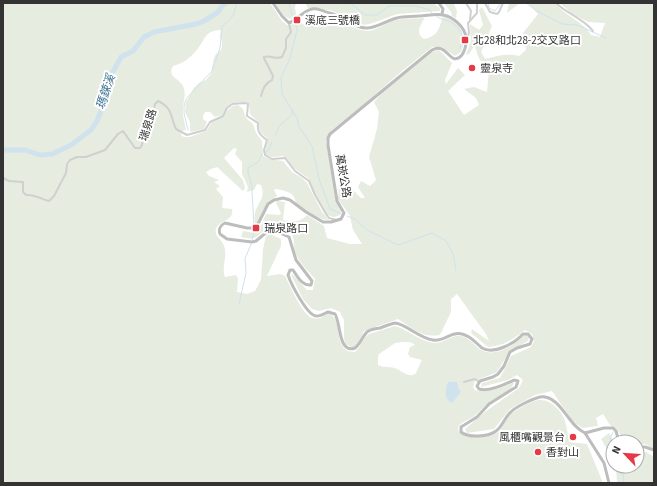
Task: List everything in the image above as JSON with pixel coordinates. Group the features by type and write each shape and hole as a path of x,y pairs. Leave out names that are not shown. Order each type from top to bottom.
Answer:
{"street":[{"path":"261,96 263,88 272,80 273,76 264,57 266,56 279,59 282,57 286,48 286,39 291,32 289,23 273,3"},
{"path":"439,3 443,9 442,14"},
{"path":"466,3 472,14 468,23 469,33 466,45"},
{"path":"470,20 477,13 477,3"},
{"path":"485,3 490,12 497,14 503,3"},
{"path":"556,3 563,10 587,23 593,31"},
{"path":"289,23 312,9 336,15 361,27 368,28 398,18 442,14 461,26 466,36 466,45"},
{"name":"萬崁公路","path":"338,220 343,218 344,213 337,201 328,145 328,138 330,134 432,50 438,47 441,48 455,59 462,54 466,45"},
{"name":"瑞泉路","path":"3,178 9,181 23,182 23,192 26,195 33,195 49,201 54,196 66,173 67,164 70,160 77,156 86,157 105,150 118,134 123,132 135,148 140,148 142,145 144,131 152,117 155,104 157,102 163,104 171,113 176,129 187,135 205,130 210,122 223,116 227,108 232,104 245,103 248,104 247,116 258,123 258,132 268,140 264,150 265,155 272,158 285,158 295,171 309,181 314,195 329,218 338,220"},
{"path":"338,220 323,222 290,200 283,198 274,200 268,204 256,228 247,228 225,223 220,227 219,232 221,236 227,239 252,242 256,241 268,231 280,233 289,238 296,260 312,281 311,285 306,285 300,281 293,270 290,270 288,275 297,292 310,312 314,315 319,316 328,312 335,314 339,321 339,331 343,343 348,348 355,348 368,331 394,323 401,325 425,338 433,340 439,340 452,334 461,333 474,340 484,349 489,350 495,350 508,345 518,340 523,334 530,335 532,339 530,344 523,345 510,352 504,366 498,374 479,382 477,388 483,390 506,385 514,380 518,381 514,390 494,401 477,417 461,427 460,430 464,434 473,436 494,433 499,429 512,411 544,396 556,404 572,423 585,433 604,463 610,483"},
{"path":"464,382 475,379 479,382"},
{"path":"585,433 604,428 613,428 617,434"}],"shaded area":[{"path":"3,3 270,3 282,21 287,25 291,25 297,21 305,25 312,22 319,14 325,14 331,15 356,28 368,31 374,30 396,20 424,18 419,33 424,39 437,32 442,18 444,17 450,19 454,22 461,30 463,35 464,40 461,52 455,56 442,47 432,47 333,129 328,135 326,141 335,199 341,211 340,215 334,217 327,215 308,178 295,169 283,156 272,157 266,155 265,151 268,139 260,131 259,123 250,114 249,105 247,102 231,103 222,115 215,117 210,112 205,112 203,119 207,122 204,129 191,132 190,122 185,112 186,102 194,88 199,83 206,80 211,74 214,58 222,47 220,36 221,30 215,30 208,34 191,56 183,62 173,66 171,73 183,85 185,92 183,116 186,130 182,131 181,135 184,137 190,137 206,131 212,122 224,116 232,106 238,105 243,109 246,118 253,124 256,133 262,141 263,156 270,159 283,161 292,172 302,178 307,183 322,212 329,220 325,220 311,214 296,204 292,195 286,191 276,189 274,190 277,196 267,204 257,226 255,226 256,209 263,194 261,185 257,184 254,190 247,192 248,187 242,174 242,162 235,154 237,149 234,148 224,158 243,180 245,188 243,191 217,167 206,172 209,176 219,180 214,182 220,186 216,189 223,197 222,208 232,209 231,216 219,224 216,230 216,235 223,244 225,250 225,277 236,275 238,279 237,292 247,294 255,291 261,280 263,249 266,236 270,234 281,239 281,246 267,276 280,274 285,276 300,306 312,318 322,317 327,314 333,316 338,327 340,341 347,351 355,352 369,334 395,326 423,340 434,343 460,336 466,338 481,350 487,352 504,349 527,335 529,338 528,341 510,351 497,372 475,381 473,387 475,390 479,391 489,391 513,382 514,383 510,389 488,404 473,417 460,424 458,428 459,432 467,436 490,436 500,430 508,417 516,410 534,401 545,400 556,407 564,417 569,442 587,444 603,483 3,483","holes":["410,342 415,345 410,347 408,354 410,357 422,360 415,374 408,375 395,368 378,365 379,354 395,343"]},
{"path":"275,3 296,3 296,15 291,19 288,18"},
{"path":"305,3 433,3 440,8 440,11 397,14 364,25 332,11 319,8 308,8"},
{"path":"444,3 454,4 457,11 456,18 452,16 451,12"},
{"path":"509,3 520,3 507,13"},
{"path":"520,3 555,3 559,8 588,30 591,35 600,37 605,23 588,22 571,13 560,3 654,3 654,449 645,444 645,434 620,434 617,429 610,425 603,414 596,418 598,426 582,428 571,419 552,391 535,395 510,409 494,429 467,433 465,429 485,412 519,388 523,380 517,375 508,380 481,387 482,383 500,378 511,356 531,347 534,341 532,334 525,330 508,342 488,347 471,333 472,329 489,341 486,334 457,294 451,299 451,312 440,335 434,336 423,334 398,319 364,331 357,347 353,348 345,344 344,320 340,312 331,308 319,311 312,309 303,299 291,275 292,274 307,290 313,290 315,279 296,255 293,237 288,231 271,227 253,238 241,237 243,231 255,233 260,228 266,214 280,215 281,213 276,203 277,201 285,202 283,220 296,221 307,215 324,226 327,238 350,244 362,244 353,230 350,216 338,199 339,185 349,186 361,198 365,198 358,187 361,181 370,186 376,180 369,157 377,129 379,112 374,102 381,94 432,52 439,50 452,63 445,80 446,84 458,68 465,75 448,91 464,115 479,105 476,98 464,89 474,87 487,92 489,70 479,59 475,45 469,54 466,55 471,41 470,24 479,30 483,25 479,10 482,7 492,26 481,52 485,59 507,55 519,56 526,50 523,33 538,14 529,4"},
{"path":"605,436 605,446 601,439"},
{"path":"645,452 654,457 654,483 617,483 616,474 645,474"}],"water":[{"path":"448,382 457,382 458,388 461,392 452,403 446,397"}],"waterway":[{"name":"瑪鋉溪","path":"3,150 25,150 40,155 52,154 71,145 91,130 97,121 103,106 109,79 121,57 133,51 144,37 154,32 196,24 204,21 217,13 226,3"},
{"path":"188,130 184,113 186,99 212,71 220,48 222,27 233,16 237,3"},
{"path":"289,3 294,18"},
{"path":"350,3 365,15 377,15 389,6 416,6 430,10 432,13"},
{"path":"488,3 489,8 495,11 501,3"},
{"path":"505,3 519,3"},
{"path":"526,3 537,11 562,24 577,25 606,38"},
{"path":"435,15 453,23 459,28 462,34 462,44 460,48"},
{"path":"295,21 297,30 290,58 281,78 282,94 297,118 299,127 312,146 319,179 330,209 342,214"},
{"path":"275,135 280,125 292,115 292,110"},
{"path":"266,152 268,151 272,142"},
{"path":"254,226 252,188 248,168 258,162 262,154"},
{"path":"347,216 355,219 367,230 398,245 432,233 446,241 453,253 456,271"},
{"path":"252,240 254,231"},
{"path":"239,304 246,273 245,259 251,244"},
{"path":"623,474 624,483"}],"place":[{"name":"溪底三號橋","path":"297,20"},
{"name":"北28和北28-2交叉路口","path":"465,40"},
{"name":"靈泉寺","path":"472,68"},
{"name":"瑞泉路口","path":"256,228"},
{"name":"風櫃嘴觀景台","path":"573,437"},
{"name":"香對山","path":"538,452"}]}
